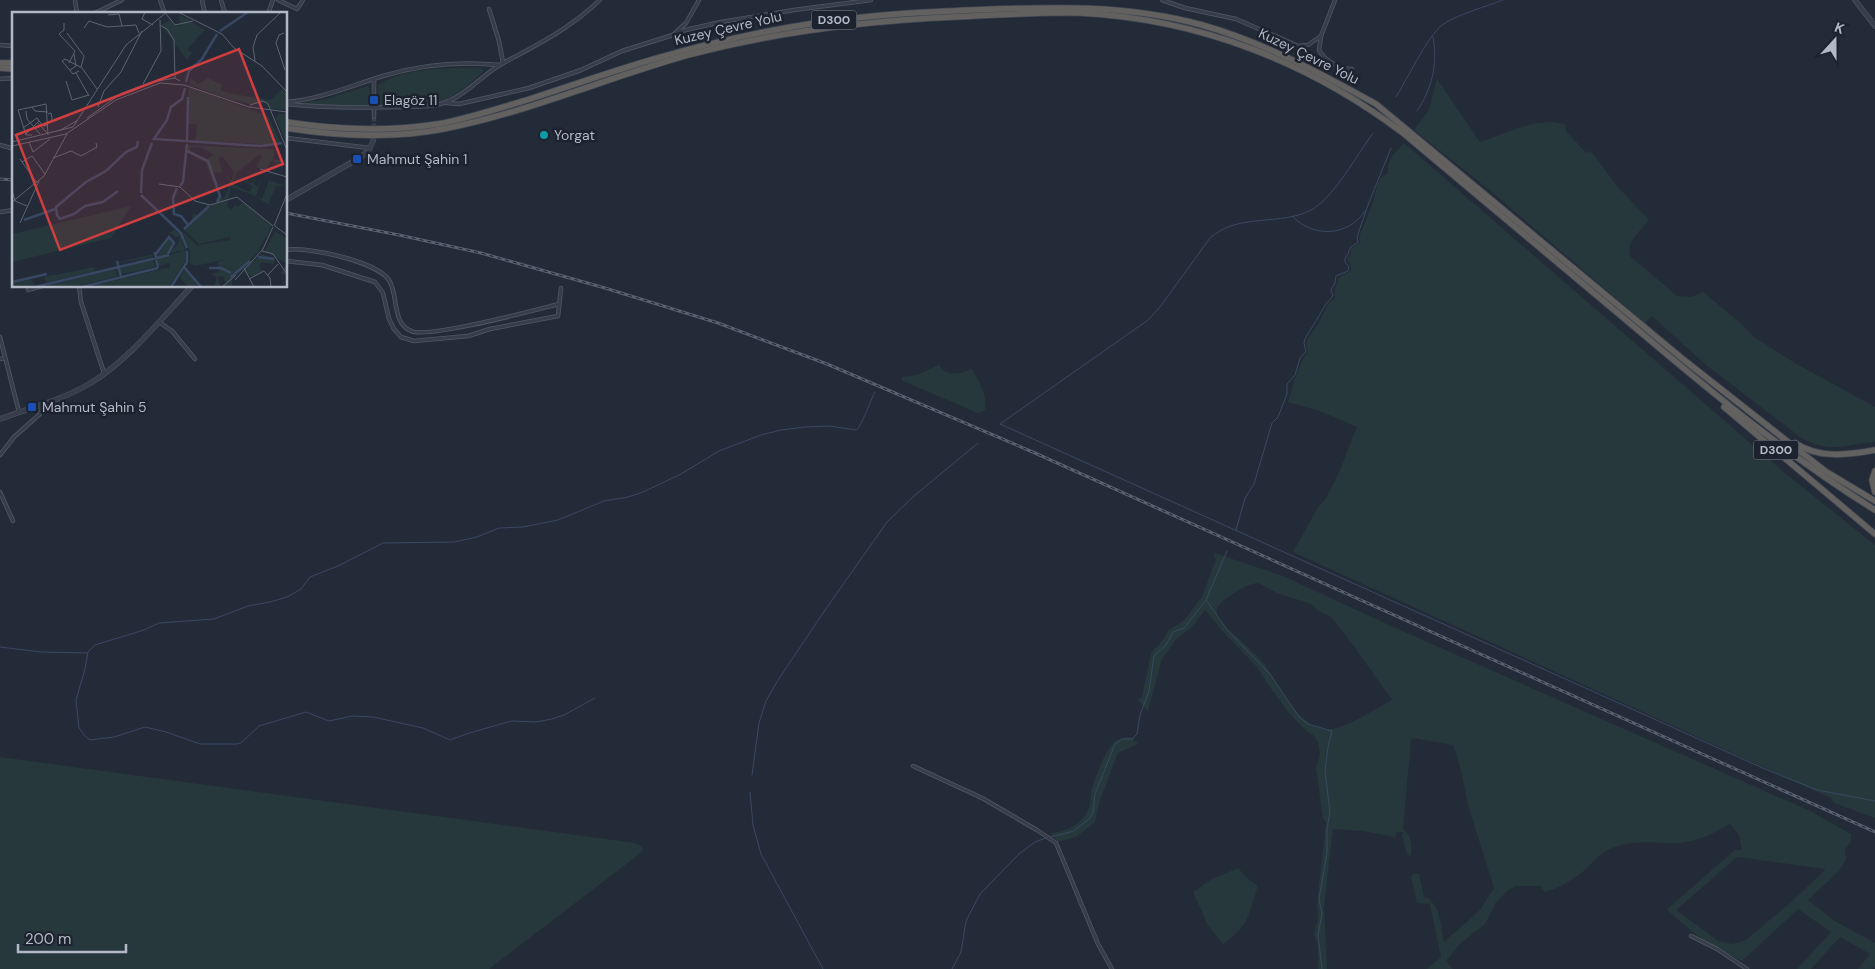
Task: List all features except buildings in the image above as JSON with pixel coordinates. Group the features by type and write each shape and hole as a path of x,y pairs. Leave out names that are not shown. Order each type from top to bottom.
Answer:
{"highway":[{"name":"Kuzey Çevre Yolu","path":"288,122 374,130 440,124 489,112 686,49 761,32 868,16 1038,7 1080,7 1119,10 1169,18 1237,36 1275,51 1324,75 1374,107"},
{"name":"Kuzey Çevre Yolu","path":"288,128 367,136 433,131 491,117 687,55 762,38 869,22 1040,13 1117,16 1162,22 1199,31 1235,42 1291,64 1374,107"},
{"name":"D300","path":"1374,107 1561,261 1762,422 1799,446 1816,452 1845,454 1875,450"},
{"name":"D300","path":"1561,261 1716,400 1875,534"},
{"path":"1678,365 1776,443 1875,510"},
{"path":"1762,422 1825,471 1875,501"},
{"path":"1875,470 1872,483 1875,492"}],"street":[{"path":"97,12 122,0"},
{"path":"160,0 164,12"},
{"path":"221,0 226,12"},
{"path":"269,12 273,0"},
{"path":"278,0 297,10 303,0"},
{"path":"288,103 312,107 374,108 433,106 444,103 502,64 559,32 600,0"},
{"path":"676,32 688,19 699,0"},
{"path":"444,103 459,104 529,88 581,70 622,51 676,32 720,22 872,0"},
{"path":"1162,0 1185,8 1236,19 1298,46 1308,45 1321,36"},
{"path":"1334,0 1321,36 1319,48 1322,55 1341,68 1352,69"},
{"path":"1855,0 1875,26"},
{"path":"489,9 499,41 502,64"},
{"path":"288,103 327,95 374,79 431,65 463,63 502,64"},
{"path":"374,79 374,117"},
{"path":"288,138 370,148"},
{"path":"288,199 361,157 370,148 373,141"},
{"path":"288,250 304,249 370,266 380,271 386,276 392,286 400,321 408,329 416,332 438,331 559,304"},
{"path":"288,261 322,264 375,282 383,293 389,319 394,329 401,337 414,341 468,336 490,329 558,316 560,288"},
{"path":"28,290 35,288"},
{"path":"79,288 81,302 104,373"},
{"path":"0,419 81,388 104,373 132,349 190,288"},
{"path":"159,322 172,331 195,359"},
{"path":"0,337 19,412"},
{"path":"0,359 5,358"},
{"path":"0,455 14,437 40,414 44,403"},
{"path":"0,492 13,521"},
{"path":"913,766 982,798 1056,843 1098,944 1112,969"},
{"path":"1691,936 1717,949 1747,969"}],"shaded area":[{"path":"481,68 483,70 482,73 459,92 444,101 421,106 379,106 377,104 378,85 388,79 428,70"},
{"path":"1437,79 1480,142 1532,124 1554,122 1565,124 1566,131 1586,153 1591,151 1617,186 1649,220 1632,241 1629,251 1630,256 1677,296 1691,297 1703,292 1754,337 1795,363 1875,407 1875,442 1831,447 1814,444 1803,439 1706,365 1652,316 1645,323 1493,193 1414,130 1429,110"},
{"path":"368,86 370,89 370,106 313,106 295,104 323,100"},
{"path":"1404,143 1785,473 1875,545 1875,818 1834,803 1831,798 1293,552 1338,475 1357,427 1320,411 1288,402 1298,369 1308,352 1306,344 1308,338 1328,304 1335,298 1339,277 1351,271 1351,265 1347,259 1351,254 1351,249 1360,242 1359,237 1374,200 1377,185 1381,178 1388,173 1390,160"},
{"path":"939,365 946,372 954,374 972,369 984,394 985,410 978,413 901,380 903,377 919,374"},
{"path":"1214,553 1283,576 1391,626 1810,811 1851,834 1851,842 1845,849 1846,859 1839,871 1808,900 1833,920 1875,943 1875,966 1872,969 1858,969 1870,954 1840,937 1811,969 1797,969 1831,932 1798,909 1742,961 1704,941 1671,914 1667,909 1735,850 1742,850 1739,835 1730,824 1706,836 1687,842 1639,842 1615,847 1602,854 1571,880 1545,892 1540,886 1516,886 1507,891 1495,904 1485,924 1461,943 1446,961 1453,969 1427,969 1441,957 1430,904 1417,903 1412,875 1415,873 1419,874 1424,897 1437,909 1444,942 1480,910 1494,888 1468,805 1461,770 1453,745 1414,738 1411,740 1403,829 1408,834 1411,855 1407,854 1402,836 1403,832 1397,832 1395,837 1363,831 1333,829 1324,907 1327,969 1318,969 1318,945 1314,934 1318,919 1317,905 1326,822 1323,818 1316,769 1320,754 1318,742 1314,736 1303,728 1288,712 1258,668 1205,610 1191,628 1177,638 1162,659 1148,711 1138,700 1142,697 1151,653 1168,631 1184,620 1202,597 1216,559","holes":["1258,583 1277,593 1311,604 1317,610 1331,617 1392,700 1359,719 1333,729 1315,726 1305,720 1288,701 1261,660 1217,616 1217,608 1224,600 1242,589","1737,857 1825,869 1825,870 1790,903 1747,939 1732,944 1718,941 1676,910"]},
{"path":"1131,737 1138,744 1118,753 1100,800 1095,822 1076,837 1058,842 1050,833 1068,829 1083,818 1090,805 1091,792 1107,752 1114,742"},
{"path":"0,757 635,843 643,849 642,852 489,969 0,969"},
{"path":"1238,868 1258,886 1247,919 1238,931 1223,944 1208,925 1193,892 1212,879"}],"waterway":[{"path":"1396,97 1424,48 1442,25 1464,14 1503,0"},
{"path":"1417,111 1427,94 1432,76 1435,57 1433,37"},
{"path":"1373,133 1337,185 1321,203 1301,214 1247,222 1221,230 1210,238 1160,307 1148,320 1000,424 1765,769 1817,790 1875,801"},
{"path":"1368,205 1391,148"},
{"path":"1236,530 1245,498 1254,484 1272,423 1278,417 1287,394 1287,384 1295,375 1300,358 1306,352 1305,339 1326,304 1333,296 1331,290 1336,276 1348,271 1349,267 1345,262 1345,258 1350,248 1358,242 1357,237 1368,205"},
{"path":"1292,216 1310,228 1330,232 1349,226 1358,220 1365,211"},
{"path":"595,698 564,715 552,719 536,722 511,721 450,740 423,728 373,717 352,716 329,721 306,712 259,726 241,743 236,744 200,744 145,727 114,737 90,740 79,728 76,700 88,652 95,645 144,630 159,623 214,619 248,606 287,597 301,589 310,577 338,566 383,543 454,542 477,537 499,528 523,527 558,520 604,501 643,492 681,474 719,451 761,435 805,427 829,426 856,430 875,392"},
{"path":"752,775 759,723 766,701 823,613 887,522 914,496 978,443"},
{"path":"1050,837 1074,831 1090,818 1093,812 1095,794 1115,744 1122,739 1132,739 1137,734 1140,715 1149,691 1154,656 1166,645 1173,632 1184,628 1206,600 1227,551"},
{"path":"1207,601 1228,631 1270,674 1299,717 1308,724 1332,731 1325,771 1330,812 1327,829 1327,853 1319,899 1322,914 1318,935 1322,969"},
{"path":"0,647 41,652 87,653"},
{"path":"750,792 753,825 761,854 823,969"},
{"path":"952,969 961,952 966,921 980,894 1019,854 1035,842 1046,838"}],"tunnel":[{"path":"373,141 374,117"}],"railway":[{"path":"0,179 12,180"},
{"path":"288,213 481,253 605,288 718,323 827,364 1035,453 1875,832"}],"place":[{"name":"Elagöz 11","path":"374,100"},
{"name":"Yorgat","path":"544,135"},
{"name":"Mahmut Şahin 1","path":"357,159"},
{"name":"Mahmut Şahin 5","path":"32,407"}]}
